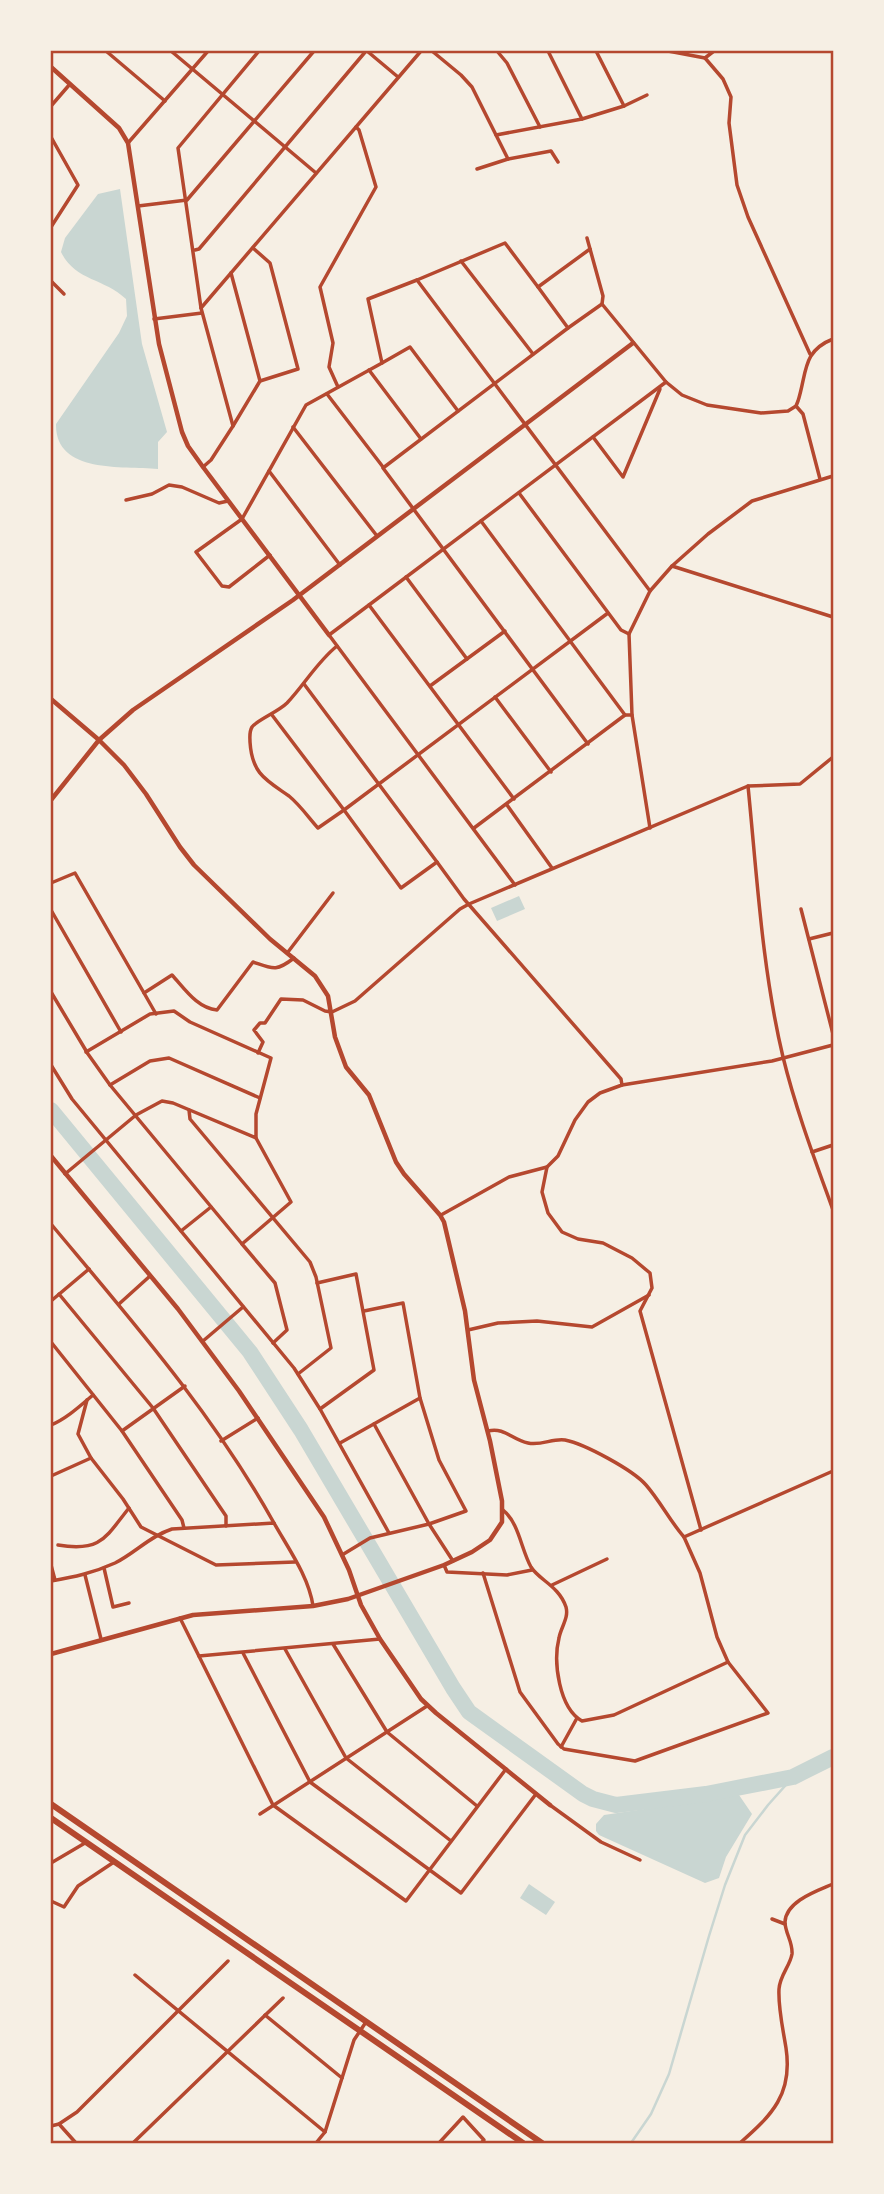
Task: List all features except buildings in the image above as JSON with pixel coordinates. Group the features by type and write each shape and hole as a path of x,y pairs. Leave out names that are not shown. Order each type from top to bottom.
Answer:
{"highway":[{"path":"51,1804 541,2143"},
{"path":"51,1818 523,2143"}],"street":[{"path":"106,51 165,101"},
{"path":"171,51 316,173"},
{"path":"128,143 208,51"},
{"path":"233,426 201,310 178,148 259,51"},
{"path":"138,206 187,200 314,51"},
{"path":"194,250 199,249 367,51 398,77"},
{"path":"154,319 201,310 421,51"},
{"path":"432,51 472,87 508,159"},
{"path":"497,51 507,63 540,127"},
{"path":"548,51 582,119"},
{"path":"596,51 624,106"},
{"path":"668,51 705,58 723,79 731,97 729,123 737,185 748,217 810,354"},
{"path":"705,58 714,51"},
{"path":"51,67 119,128 128,143 154,319 182,432 188,446 515,885"},
{"path":"51,106 70,84"},
{"path":"496,135 582,119 624,106 647,95"},
{"path":"338,387 328,367 333,344 320,287 376,187 356,127"},
{"path":"51,137 78,185 51,227"},
{"path":"477,169 508,159 551,152 558,162"},
{"path":"383,468 602,303 603,296 587,237"},
{"path":"382,363 368,299 505,243 568,328"},
{"path":"203,467 211,460 260,381 298,369 270,263 253,248"},
{"path":"538,287 590,249"},
{"path":"461,261 533,354"},
{"path":"231,273 260,381"},
{"path":"417,280 650,591"},
{"path":"51,281 64,294"},
{"path":"602,303 666,382 682,395 707,405 761,414 788,411 796,406 810,354 818,345 833,339"},
{"path":"51,800 99,740 133,710 340,565 633,343"},
{"path":"270,555 229,587 222,586 196,552 242,519 306,405 410,347 458,411"},
{"path":"369,370 421,439"},
{"path":"329,635 666,382"},
{"path":"593,437 623,477 661,387"},
{"path":"327,394 588,744"},
{"path":"796,406 803,414 820,479"},
{"path":"293,426 377,537"},
{"path":"269,471 340,565"},
{"path":"650,828 632,715 629,634 650,591 672,566 708,534 752,501 833,476"},
{"path":"127,500 152,494 169,485 182,486 219,503 228,501"},
{"path":"519,493 621,630 629,634"},
{"path":"481,521 625,715"},
{"path":"672,566 833,617"},
{"path":"407,577 467,659"},
{"path":"369,605 514,799"},
{"path":"337,646 321,659 303,684 272,715 256,722 249,732 251,754 266,780 290,797 318,828 608,613"},
{"path":"430,686 505,631"},
{"path":"303,684 469,904 621,1079 622,1085"},
{"path":"495,697 551,772"},
{"path":"51,699 99,740 132,774 194,865 322,985 332,1012 335,1037 346,1068 369,1095 396,1162 440,1215 463,1301 474,1380 488,1431 503,1510 500,1527 490,1540 472,1552 400,1583 313,1606 251,1609 180,1618 51,1654"},
{"path":"272,715 401,888 437,862"},
{"path":"474,828 625,715 632,715"},
{"path":"258,1053 263,1042 254,1031 260,1023 265,1023 281,999 303,999 332,1012 359,999 469,904 748,786 800,784 833,757"},
{"path":"748,786 765,948 783,1058 811,1152 833,1210"},
{"path":"507,805 553,869"},
{"path":"51,883 75,873 156,1014"},
{"path":"288,952 333,893"},
{"path":"801,909 833,1034"},
{"path":"51,910 121,1032"},
{"path":"808,939 833,933"},
{"path":"144,993 172,975 195,1000 207,1009 217,1010 253,962 275,969 295,957"},
{"path":"51,992 86,1052 110,1085 275,1283 287,1330 273,1343"},
{"path":"86,1052 150,1014 174,1011 190,1022 271,1058 256,1114 256,1138 291,1202 242,1244"},
{"path":"440,1215 509,1177 547,1167 558,1156 575,1120 588,1102 600,1093 622,1085 783,1058 833,1045"},
{"path":"110,1085 150,1061 169,1058 260,1098"},
{"path":"51,1065 72,1099 298,1374 340,1443 389,1533"},
{"path":"65,1174 136,1115 162,1101 173,1103 256,1138"},
{"path":"190,1110 190,1119 310,1262 331,1348 298,1374"},
{"path":"811,1152 833,1145"},
{"path":"51,1156 203,1341 258,1419 324,1517 380,1639 427,1706 550,1805 601,1842 640,1860"},
{"path":"547,1167 542,1192 548,1213 557,1227 573,1238 603,1242 639,1263 650,1273 650,1295 640,1311 701,1530"},
{"path":"181,1231 211,1208"},
{"path":"51,1224 185,1386 255,1490 295,1562 312,1597 313,1606"},
{"path":"51,1301 89,1269"},
{"path":"317,1283 356,1274 374,1370 320,1409"},
{"path":"119,1304 150,1276"},
{"path":"59,1294 153,1408 226,1516 226,1525"},
{"path":"468,1330 498,1322 537,1321 592,1327 650,1295"},
{"path":"342,1555 370,1538 429,1524 466,1511 439,1460 420,1398 403,1303 364,1311"},
{"path":"203,1341 243,1307"},
{"path":"51,1342 122,1431 182,1520 184,1528"},
{"path":"122,1431 185,1386"},
{"path":"51,1425 62,1420 93,1395"},
{"path":"340,1443 420,1398"},
{"path":"87,1400 78,1434 91,1458 141,1527 216,1565 295,1562"},
{"path":"221,1441 258,1419"},
{"path":"374,1424 429,1524 453,1561"},
{"path":"483,1573 520,1692 561,1747 635,1761 768,1713 728,1662 717,1637 701,1573 690,1545 646,1485 625,1468 573,1442 561,1439 535,1444 524,1443 502,1430 488,1431"},
{"path":"51,1476 91,1458"},
{"path":"684,1537 833,1471"},
{"path":"58,1545 78,1548 104,1540 129,1508"},
{"path":"503,1510 511,1516 533,1570 552,1585 565,1605 567,1616 558,1640 558,1669 562,1696 569,1712 577,1718 582,1721 614,1716 728,1662"},
{"path":"51,1565 53,1580 85,1576 116,1563 158,1534 184,1528 274,1523"},
{"path":"552,1585 607,1559"},
{"path":"444,1565 447,1572 507,1575 533,1570"},
{"path":"104,1568 113,1607 127,1605"},
{"path":"85,1576 101,1639"},
{"path":"180,1618 273,1805 406,1901 506,1769"},
{"path":"199,1656 380,1639"},
{"path":"333,1644 387,1732 477,1806"},
{"path":"285,1649 346,1758 451,1841"},
{"path":"243,1653 310,1782 461,1894 536,1794"},
{"path":"260,1814 427,1706"},
{"path":"561,1747 577,1718"},
{"path":"51,1861 86,1842"},
{"path":"51,1901 64,1907 78,1886 115,1862"},
{"path":"740,2143 765,2122 784,2093 787,2049 779,1992 781,1977 792,1951 786,1918 798,1899 833,1884"},
{"path":"772,1920 785,1924"},
{"path":"51,2126 77,2112 228,1961"},
{"path":"135,1975 325,2132"},
{"path":"133,2143 283,1998"},
{"path":"265,2015 342,2079"},
{"path":"316,2143 325,2132 354,2040 366,2022"},
{"path":"439,2143 471,2107"},
{"path":"463,2116 484,2140 481,2143"},
{"path":"59,2124 76,2143"}],"shaded area":[{"path":"120,189 142,344 167,432 158,442 158,469 110,467 78,459 66,452 59,440 56,424 119,333 127,316 126,299 74,269 61,252 65,238 98,194"},
{"path":"519,896 525,909 497,921 491,908"},
{"path":"739,1795 752,1814 726,1857 719,1878 705,1883 599,1835 596,1831 596,1824 604,1815"},
{"path":"529,1884 555,1902 546,1915 520,1898"}],"waterway":[{"path":"51,1110 250,1352 301,1430 469,1712 583,1794 616,1805 706,1794 793,1777 833,1757"},
{"path":"631,2143 651,2114 669,2074 725,1885 745,1835 793,1777"}]}
